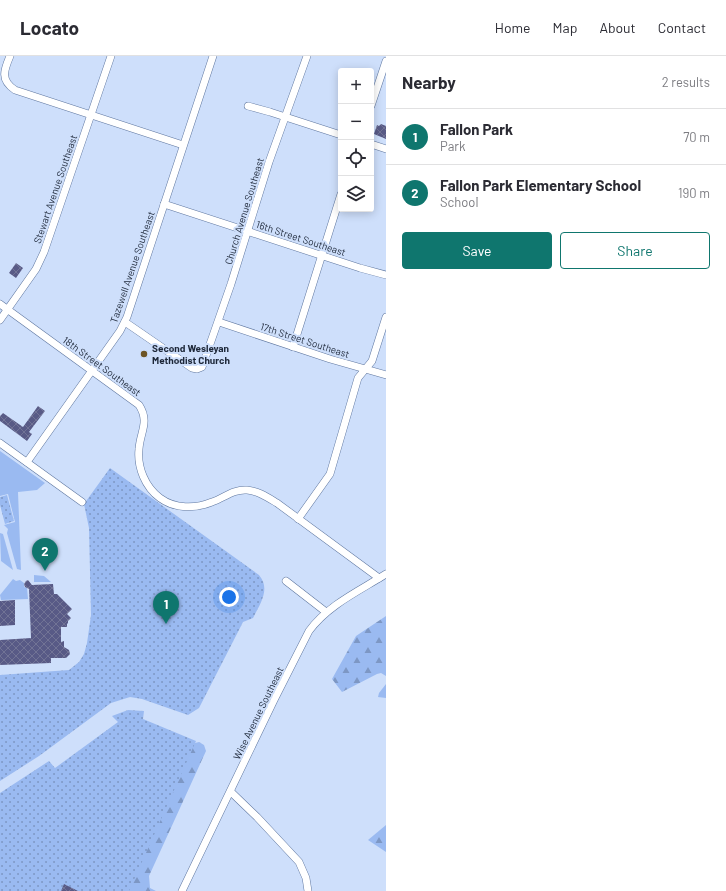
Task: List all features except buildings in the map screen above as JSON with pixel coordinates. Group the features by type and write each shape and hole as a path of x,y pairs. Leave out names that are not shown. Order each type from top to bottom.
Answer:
{"street":[{"path":"10,56 4,72 10,87 15,90 183,146"},
{"name":"Stewart Avenue Southeast","path":"0,320 36,269 42,257 111,56"},
{"name":"Tazewell Avenue Southeast","path":"27,462 125,322 213,56"},
{"name":"Church Avenue Southeast","path":"125,322 192,368 197,370 202,367 219,322 270,162 307,56"},
{"path":"372,104 386,62"},
{"path":"248,106 338,134"},
{"path":"374,145 386,149"},
{"name":"16th Street Southeast","path":"164,204 360,268 386,275"},
{"path":"293,347 338,204"},
{"name":"18th Street Southeast","path":"0,304 135,402 142,411 145,421 138,450 140,468 148,485 159,497 176,506 193,507 213,502 233,492 247,490 262,494 277,503 379,578"},
{"path":"298,519 330,474 358,378 372,361 386,317"},
{"name":"17th Street Southeast","path":"219,322 293,347 386,375"},
{"path":"0,443 82,502"},
{"name":"Wise Avenue Southeast","path":"182,891 306,637 316,622 326,612 386,574"},
{"path":"286,581 326,612"},
{"path":"230,792 262,822 300,862 306,878 308,891"}],"green space":[{"path":"0,451 45,483 37,490 18,492 21,570 17,569 7,533 8,529 4,525 15,522 8,494 0,496"},
{"path":"110,468 259,575 264,586 261,602 253,618 243,622 199,708 188,715 142,699 130,697 111,703 39,756 0,781 0,675 69,670 79,662 84,654 91,615 89,528 84,504"},
{"path":"7,495 14,521 5,524 0,505 0,497"},
{"path":"0,533 3,534 13,570 1,561"},
{"path":"34,575 44,576 51,582 34,582"},
{"path":"13,579 16,581 20,580 24,583 24,587 27,588 28,599 1,600 0,595"},
{"path":"386,616 386,676 381,673 377,674 342,692 332,679 356,636"},
{"path":"386,684 386,698 378,697 379,693"},
{"path":"128,710 144,711 143,719 196,741 129,891 0,891 0,793 49,761 55,768 118,722 112,716"},
{"path":"199,742 204,745 206,751 149,876 150,888 156,891 97,891 191,744"},
{"path":"386,825 386,852 368,840"}],"place":[{"name":"Second Wesleyan Methodist Church","path":"144,354"},
{"name":"Fallon Park Elementary School","path":"45,571"},
{"name":"Fallon Park","path":"166,624"}]}
